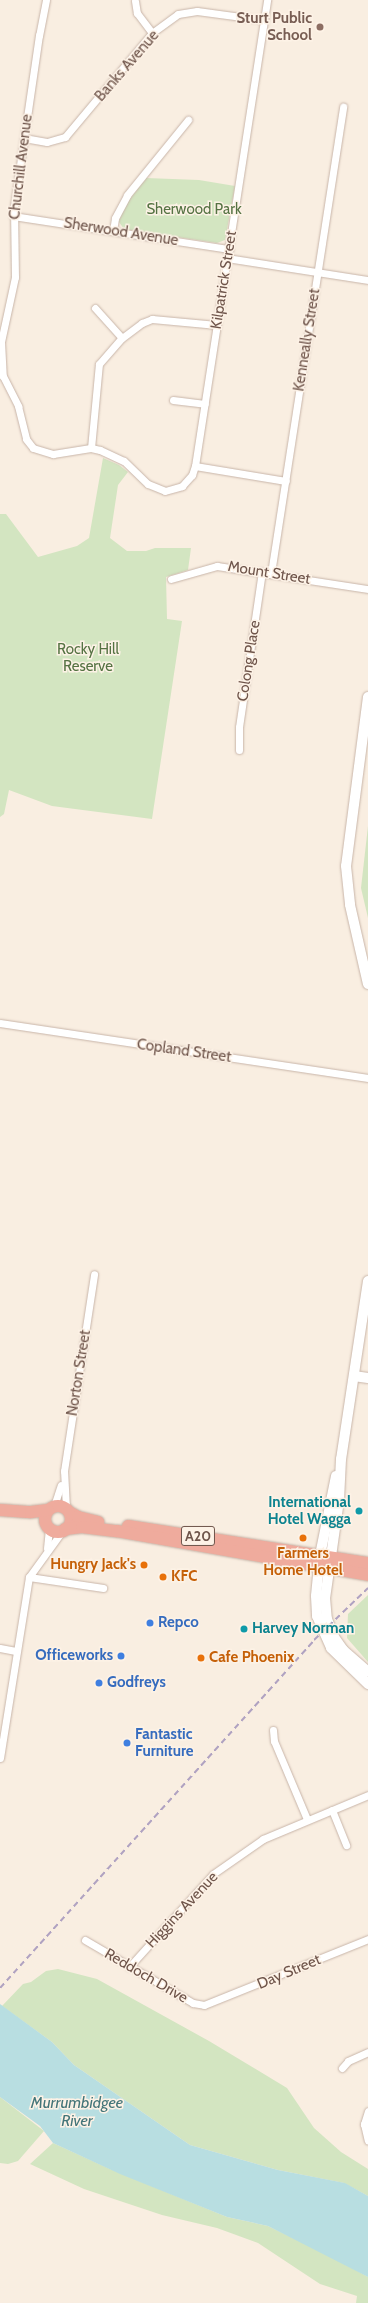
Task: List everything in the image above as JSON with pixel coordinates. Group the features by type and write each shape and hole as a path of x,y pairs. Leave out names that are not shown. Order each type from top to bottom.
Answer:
{"highway":[{"name":"A20","path":"6,1511 51,1508 67,1510 78,1517 99,1522 153,1528 324,1561 368,1575"},
{"path":"47,1526 45,1516 51,1508"},
{"path":"64,1530 70,1523 67,1510"},
{"name":"A20","path":"6,1511 47,1526 56,1531 82,1527 324,1561 368,1563"}],"main road":[{"path":"368,701 346,866 350,905 368,984"},
{"path":"368,1281 341,1459 316,1606 323,1633 338,1656 368,1684"},
{"path":"354,1376 368,1378"},
{"path":"324,1561 326,1609 330,1630 343,1650 368,1672"}],"street":[{"name":"Churchill Avenue","path":"46,0 38,35 13,216 15,275 1,342 3,376 18,406 26,439 33,448 53,454 91,448"},
{"name":"Kilpatrick Street","path":"195,466 267,0"},
{"path":"135,1 137,13 152,33"},
{"name":"Banks Avenue","path":"24,138 47,142 65,137 152,33 178,14 192,10 264,20"},
{"name":"Kenneally Street","path":"271,573 343,107"},
{"path":"113,231 115,218 127,195 188,120"},
{"name":"Sherwood Avenue","path":"13,216 229,249"},
{"path":"227,258 368,280"},
{"path":"95,308 122,338"},
{"path":"217,325 152,319 142,322 122,338 99,364 91,448 124,461 148,484 165,491 182,486 192,475 195,466 286,481"},
{"path":"173,400 205,404"},
{"name":"Mount Street","path":"171,579 213,566 271,573 368,589"},
{"name":"Colong Place","path":"239,750 239,727 262,572"},
{"name":"Copland Street","path":"0,1023 368,1078"},
{"name":"Norton Street","path":"51,1508 64,1471 94,1274"},
{"name":"Norton Street","path":"64,1471 67,1510"},
{"path":"45,1552 47,1526"},
{"path":"0,1758 29,1577 45,1552 64,1530"},
{"path":"29,1577 103,1588"},
{"path":"0,1648 16,1651"},
{"path":"273,1730 274,1741 307,1819"},
{"name":"Higgins Avenue","path":"129,1967 213,1874 263,1839 307,1819 368,1795"},
{"path":"332,1810 346,1845"},
{"name":"Day Street","path":"209,2005 368,1939"},
{"name":"Reddoch Drive","path":"85,1940 193,2003 209,2005"},
{"path":"342,2068 348,2060 368,2052"},
{"path":"368,2111 364,2124 368,2141"}],"green space":[{"name":"Sherwood Park","path":"146,178 199,180 235,186 225,240 217,243 124,229 119,222 123,208"},
{"name":"Rocky Hill Reserve","path":"103,458 119,465 128,472 118,485 110,538 127,551 146,551 155,548 191,548 188,570 166,577 167,619 182,621 152,819 52,806 9,790 4,814 0,817 0,514 6,514 38,557 77,546 89,538"},
{"path":"368,826 368,918 361,888"},
{"path":"368,1595 368,1662 347,1638 348,1614"},
{"path":"58,1969 97,1979 209,2041 287,2088 314,2128 341,2152 368,2169 368,2196 344,2183 278,2170 190,2145 74,2065 52,2042 2,2006 23,1984 31,1982 46,1971"},
{"path":"0,2097 44,2131 18,2161 8,2164 0,2163"},
{"path":"53,2143 110,2169 227,2217 268,2226 338,2260 368,2277 368,2303 356,2303 357,2296 320,2284 258,2243 217,2228 162,2215 84,2189 30,2164"}],"water":[{"name":"Murrumbidgee River","path":"0,2004 52,2042 74,2065 190,2145 278,2170 345,2183 368,2196 368,2277 268,2226 227,2217 120,2174 53,2143 40,2126 0,2097"}],"railway":[{"path":"0,1988 314,1640 368,1588"}],"place":[{"name":"Sturt Public School","path":"320,27"},
{"name":"International Hotel Wagga","path":"359,1511"},
{"name":"Farmers Home Hotel","path":"303,1538"},
{"name":"Hungry Jack's","path":"144,1565"},
{"name":"KFC","path":"163,1577"},
{"name":"Repco","path":"150,1623"},
{"name":"Harvey Norman","path":"244,1629"},
{"name":"Officeworks","path":"121,1656"},
{"name":"Cafe Phoenix","path":"201,1658"},
{"name":"Godfreys","path":"99,1683"},
{"name":"Fantastic Furniture","path":"127,1743"}]}
